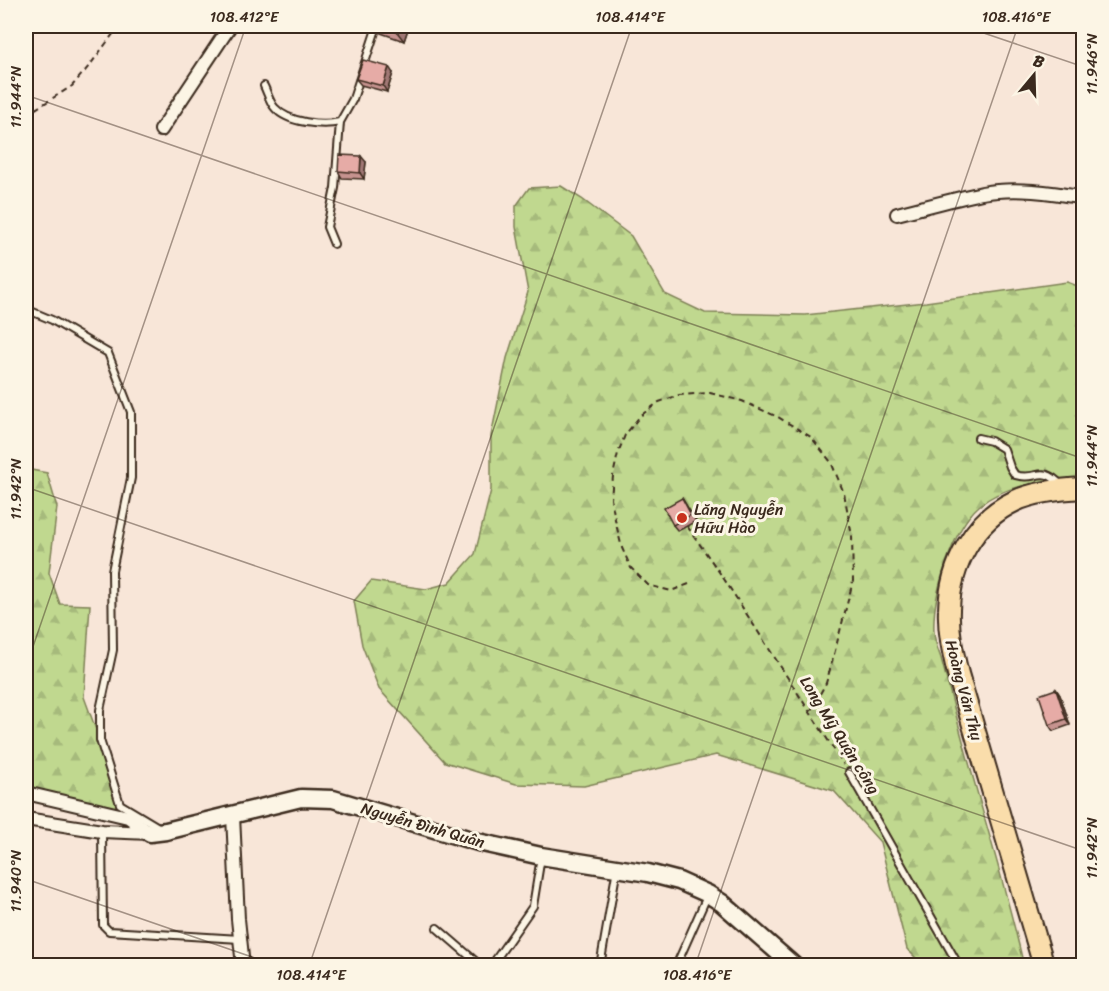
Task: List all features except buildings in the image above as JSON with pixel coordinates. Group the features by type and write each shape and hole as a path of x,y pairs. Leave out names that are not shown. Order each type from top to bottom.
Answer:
{"main road":[{"name":"Hoàng Văn Thụ","path":"1044,966 958,674 950,634 949,608 952,581 965,548 976,530 996,512 1017,500 1074,489"}],"street":[{"path":"161,130 230,26"},
{"path":"897,214 984,193 1015,191 1083,198"},
{"path":"26,794 128,817 158,832"},
{"name":"Nguyễn Đình Quân","path":"26,819 102,831 158,832 301,798 333,799 478,842 679,881 722,903 778,960 795,966"},
{"path":"233,816 243,966"}],"lane":[{"path":"334,244 327,227 335,188 340,122 353,99 376,26"},
{"path":"264,86 275,108 288,116 311,124 326,125 340,122"},
{"path":"26,309 52,320 108,353 131,412 131,478 112,571 113,650 100,710 100,740 120,804 158,832"},
{"path":"978,438 991,441 1004,449 1015,476 1024,478 1047,474 1074,489"},
{"name":"Long Mỹ Quận công","path":"849,772 959,966"},
{"path":"102,831 103,925 109,931 240,939"},
{"path":"487,966 494,962 532,906 541,856"},
{"path":"600,966 617,868"},
{"path":"676,966 708,894"},
{"path":"436,928 481,966"}],"path":[{"path":"26,115 72,86 119,26"},
{"path":"689,584 671,591 648,585 631,568 622,548 611,499 613,476 625,435 640,416 658,402 679,395 710,393 742,401 778,417 811,437 831,462 844,494 852,536 853,581 826,683 810,712"},
{"name":"Long Mỹ Quận công","path":"687,525 849,772"}],"green space":[{"path":"561,186 631,236 665,294 705,313 805,315 926,302 1067,282 1083,288 1083,478 1043,482 1015,488 990,498 979,506 960,530 952,547 940,583 934,617 935,642 1022,958 1006,965 923,965 907,949 880,842 834,791 716,755 584,786 516,784 445,762 379,689 362,645 354,601 371,581 426,589 449,583 475,554 491,490 491,436 507,358 528,292 516,227 516,206 529,188"},
{"path":"26,469 47,473 57,507 49,573 60,604 90,605 84,697 128,817 26,791"}],"place":[{"name":"Lăng Nguyễn Hữu Hào","path":"682,518"}]}
